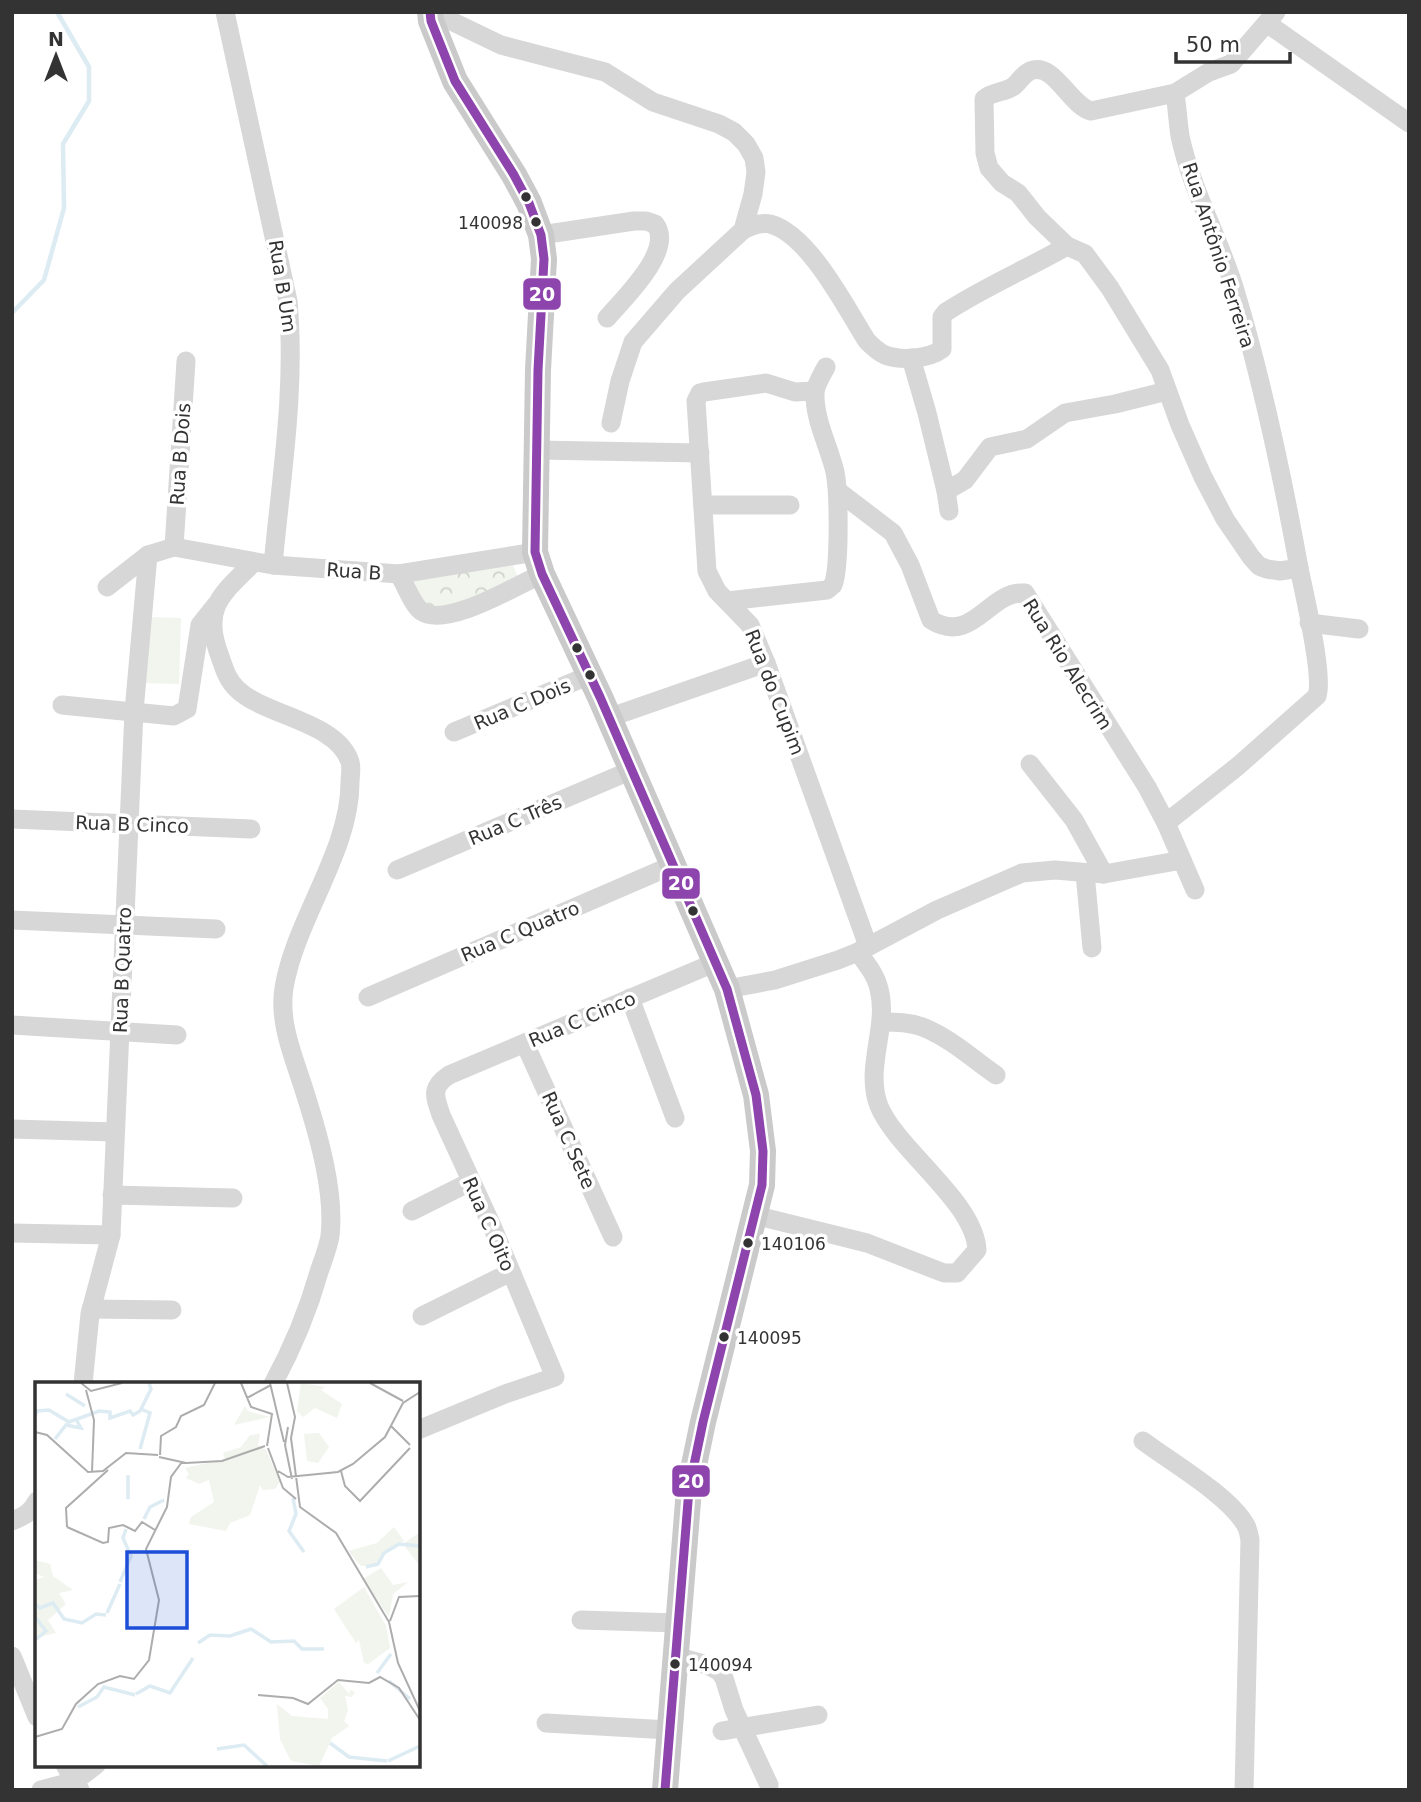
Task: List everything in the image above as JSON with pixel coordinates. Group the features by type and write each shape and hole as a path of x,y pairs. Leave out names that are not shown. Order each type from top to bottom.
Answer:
{"main road":[{"path":"430,17 455,81 530,203 540,232 544,258 538,370 539,563 727,989 757,1094 763,1151 762,1185 694,1458 689,1489 666,1790"}],"street":[{"name":"Rua B Um","path":"225,12 279,251 290,324 288,397 264,564"},
{"path":"430,17 449,20 501,46 605,72 653,102 703,117 734,132 750,151 757,172 754,194 743,230"},
{"path":"1289,570 1259,566 1225,519 1203,477 1160,370 1110,288 1085,254 1067,246 1037,218 1018,193 1002,183 989,168 983,121 985,96 1009,89 1030,72 1040,69 1052,75 1081,106 1091,111 1175,93 1209,72 1231,64 1272,18 1409,123"},
{"name":"Rua Antônio Ferreira","path":"1166,823 1238,766 1317,696 1319,690 1317,660 1309,622 1289,570 1282,474 1243,320 1223,254 1187,161 1175,93"},
{"path":"540,232 634,221 655,224 661,236 652,263 607,318"},
{"path":"611,423 620,381 633,342 677,291 743,230 762,223 782,229 819,264 867,341 886,356 911,358 940,351 943,345 942,317 946,312 1067,246"},
{"path":"911,358 947,500 990,447 1027,439 1065,413 1167,391"},
{"name":"Rua B Dois","path":"174,547 187,361"},
{"path":"727,601 827,590 835,581 838,491 821,429 815,391 826,367"},
{"name":"Rua do Cupim","path":"754,1215 867,1243 944,1273 957,1273 977,1250 977,1238 943,1187 887,1121 880,1107 875,1094 874,1079 881,1022 879,988 863,949 766,663 750,625 717,591 707,571 696,401 700,393 766,383 795,392 815,391"},
{"path":"537,450 701,453"},
{"name":"Rua Rio Alecrim","path":"838,491 893,533 910,565 931,620 939,625 957,627 970,622 1010,594 1025,593 1147,787 1195,890"},
{"path":"704,505 790,505"},
{"name":"Rua B","path":"174,547 264,564 399,574 539,563"},
{"path":"107,587 148,555 174,547"},
{"name":"Rua B Quatro","path":"83,1382 91,1309 111,1235 134,711 148,555"},
{"path":"399,574 420,610 430,615 444,615 461,611 539,563"},
{"path":"62,705 174,716 187,709 200,625 222,594 264,564"},
{"path":"216,605 213,634 228,678 237,690 256,702 321,731 344,751 351,764 345,822 295,949 284,988 286,1028 316,1127 326,1178 330,1204 330,1237 303,1324 274,1382"},
{"path":"1309,622 1359,629"},
{"path":"608,718 766,663"},
{"name":"Rua C Dois","path":"454,732 590,675"},
{"path":"1030,764 1074,820 1095,873 1093,948"},
{"name":"Rua C Três","path":"397,870 632,770"},
{"name":"Rua B Cinco","path":"12,819 251,829"},
{"path":"727,989 795,975 863,949 937,910 1022,873 1055,870 1095,873 1182,860"},
{"name":"Rua C Quatro","path":"368,997 673,865"},
{"path":"12,920 216,929"},
{"name":"Rua C Cinco","path":"449,1075 714,962"},
{"path":"630,998 675,1118"},
{"path":"881,1022 925,1028 996,1075"},
{"path":"12,1025 177,1035"},
{"name":"Rua C Sete","path":"525,1044 613,1237"},
{"name":"Rua C Oito","path":"420,1429 555,1377 441,1115 435,1088 449,1075"},
{"path":"12,1129 115,1132"},
{"path":"412,1211 470,1182"},
{"path":"112,1195 233,1198"},
{"path":"12,1233 111,1235"},
{"path":"422,1316 511,1272"},
{"path":"91,1309 172,1310"},
{"path":"1143,1441 1212,1492 1235,1511 1247,1526 1250,1540 1244,1790"},
{"path":"12,1521 26,1515 35,1504"},
{"path":"582,1620 678,1623"},
{"path":"12,1656 35,1712"},
{"path":"675,1656 719,1671 769,1785"},
{"path":"722,1731 818,1715"},
{"path":"546,1723 669,1730"},
{"path":"41,1790 73,1779 93,1767"}],"green space":[{"path":"512,563 519,580 453,610 430,609 409,581"},
{"path":"146,617 181,618 179,684 144,683"}],"waterway":[{"path":"12,313 44,280 64,208 63,144 89,101 89,67 57,12"}],"transit line":[{"name":"20","path":"430,12 431,21 455,81 514,175 529,203 541,235 544,259 538,370 535,552 542,574 600,697 727,989 756,1095 763,1151 762,1185 689,1489 665,1790"}],"place":[{"name":"140098","path":"536,222"},
{"name":"140106","path":"748,1243"},
{"name":"140095","path":"724,1337"},
{"name":"140094","path":"675,1664"}]}
